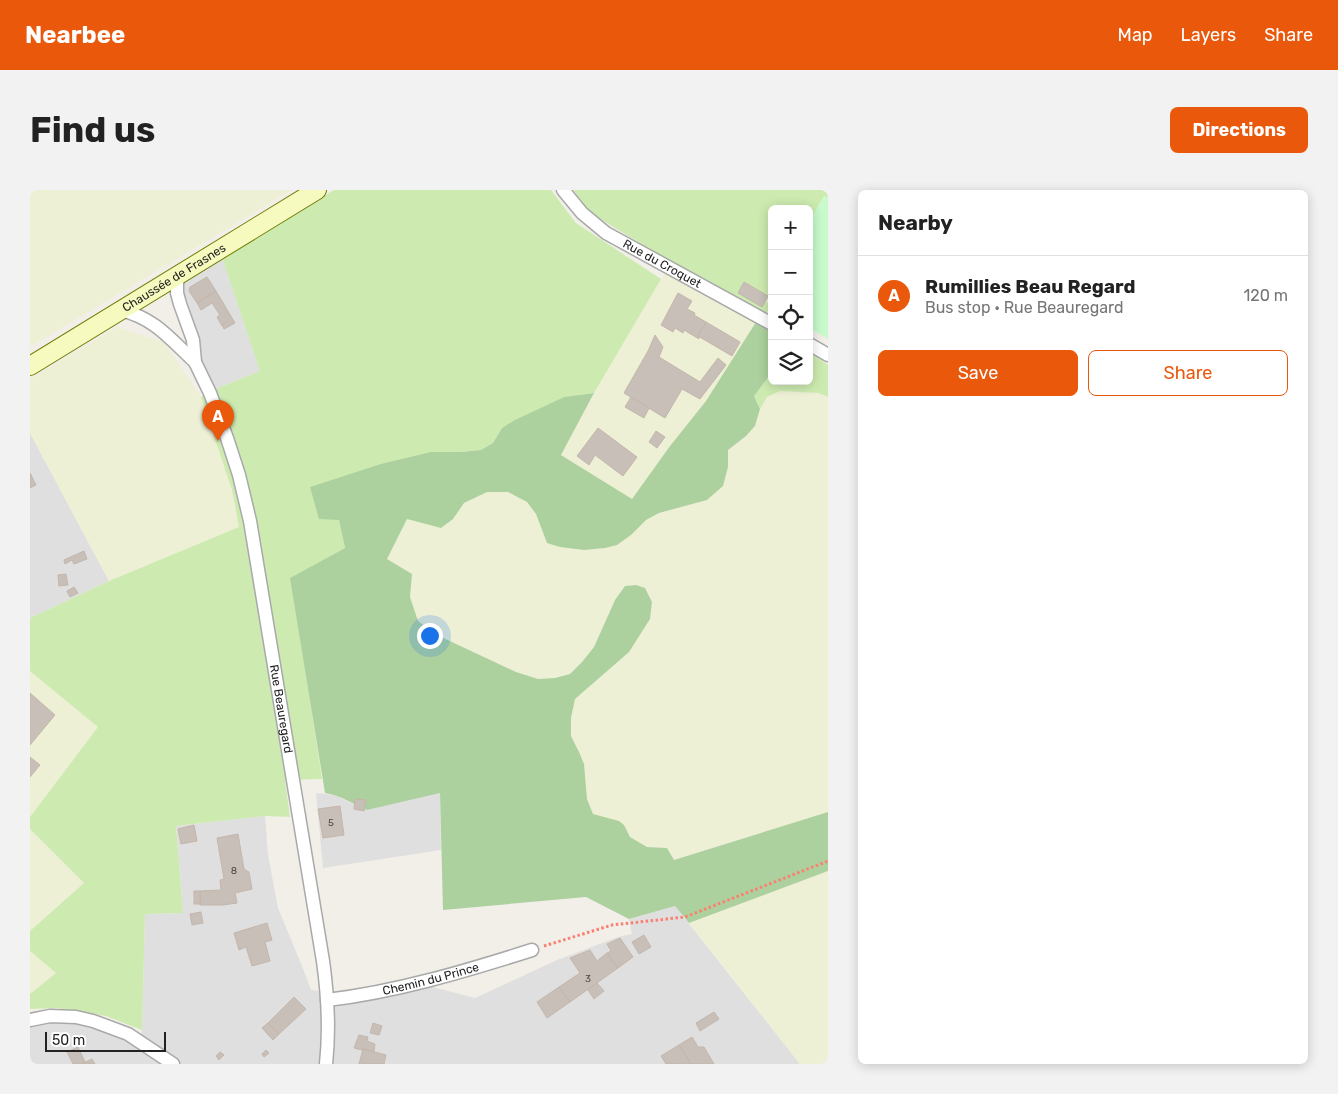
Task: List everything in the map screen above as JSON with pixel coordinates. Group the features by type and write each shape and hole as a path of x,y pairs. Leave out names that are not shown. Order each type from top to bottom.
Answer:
{"main road":[{"name":"Chaussée de Frasnes","path":"30,366 317,190"}],"street":[{"name":"Rue du Croquet","path":"563,190 582,213 606,233 768,322"},
{"name":"Rue Beauregard","path":"178,274 177,285 180,304 193,340 196,362 227,438 239,475 250,521 323,961 329,1037 326,1064"},
{"name":"Rue Beauregard","path":"121,310 132,312 154,324 196,362"},
{"path":"813,346 828,355"},
{"name":"Chemin du Prince","path":"327,1000 394,988 479,967 532,950"},
{"path":"30,1020 50,1016 76,1017 92,1021 128,1034 173,1064"}],"path":[{"path":"532,950 612,924 685,917 828,860"}],"shaded area":[{"path":"222,257 260,371 208,392 177,278"},
{"path":"30,433 109,581 30,618"},
{"path":"440,792 441,850 323,868 316,793 334,795 367,810"},
{"path":"265,816 268,855 278,908 311,990 377,997 429,986 475,998 557,960 618,937 632,934 629,919 675,906 800,1064 30,1064 30,1022 82,1019 123,1036 139,1047 142,1030 145,914 183,913 176,826"}],"green space":[{"path":"30,190 292,190 30,347"},
{"path":"334,190 551,190 576,223 661,279 594,393 564,397 502,428 493,443 481,450 431,452 339,519 345,548 291,578 322,779 285,780 290,817 265,816 176,826 183,913 145,914 142,1030 106,1016 57,1008 30,1009 30,994 56,973 30,951 30,931 84,883 30,829 30,817 98,727 30,671 30,618 109,581 239,527 232,490 201,397 208,392 260,371 222,257"},
{"path":"573,190 828,190 828,198 824,196 813,216 813,205 768,205 768,298 766,302 768,304 768,310 765,315 666,259 589,212"},
{"path":"824,196 828,198 828,339 813,330 813,216"},
{"path":"673,263 765,315 706,401 670,446 632,499 561,455 594,393 661,279"},
{"path":"758,319 768,325 768,377 754,396 760,409 755,426 728,450 728,467 723,486 707,500 659,513 646,520 631,535 617,545 584,550 560,547 547,543 536,514 527,502 508,492 487,492 464,503 453,519 441,528 407,519 387,559 412,574 410,597 418,621 437,635 516,672 538,679 555,678 570,674 594,647 615,600 625,586 636,585 645,588 652,602 650,619 629,652 575,699 571,718 571,736 584,764 587,799 593,814 619,821 624,825 630,837 647,847 667,848 674,860 828,812 828,871 689,923 675,906 629,919 586,897 443,910 440,793 367,810 342,798 325,793 290,578 345,548 339,520 319,519 310,487 381,464 431,452 481,450 493,443 502,428 515,420 564,397 594,393 561,455 632,499 670,446 706,401"},
{"path":"117,327 164,342 201,397 232,490 239,527 109,581 30,433 30,379"},
{"path":"813,355 828,365 828,397 818,393 780,391 767,397 760,409 754,396 768,377 768,385 813,385"},
{"path":"780,391 818,393 828,397 828,812 674,860 667,848 646,847 630,837 624,825 593,814 587,799 579,752 571,736 571,718 575,699 629,652 615,600 594,647 582,662 570,674 555,678 538,679 516,672 437,635 418,621 410,597 412,574 387,559 407,519 453,519 464,503 487,492 508,492 527,502 536,514 547,543 631,535 646,520 659,513 707,500 728,467 728,450 755,426 760,409 767,397"},
{"path":"30,671 98,727 30,817"},
{"path":"30,829 84,883 30,931"},
{"path":"828,871 828,1064 800,1064 689,923"},
{"path":"30,951 56,973 30,994"}],"building":[{"path":"207,277 216,291 197,303 189,291 190,287"},
{"path":"744,282 768,296 762,307 738,293"},
{"path":"216,291 235,323 224,329 224,326 222,326 217,317 220,315 212,303 201,310 197,303"},
{"path":"678,293 692,301 687,309 706,322 698,336 699,339 684,330 683,333 675,328 673,332 661,325"},
{"path":"706,322 740,342 732,356 698,336"},
{"path":"655,335 663,347 659,357 700,382 718,358 726,365 700,399 682,389 665,418 624,393"},
{"path":"631,397 649,408 644,418 625,407"},
{"path":"598,428 637,457 623,476 595,455 589,465 577,456"},
{"path":"656,431 665,437 657,448 649,442"},
{"path":"30,473 36,485 30,488"},
{"path":"84,551 87,559 74,564 72,560 65,564 64,560"},
{"path":"66,574 68,585 59,586 58,575"},
{"path":"74,587 78,593 70,597 67,591"},
{"path":"30,693 55,715 30,745"},
{"path":"30,757 40,765 30,777"},
{"path":"355,799 366,800 364,811 354,809"},
{"path":"340,806 344,835 323,838 318,809"},
{"path":"194,825 197,841 181,844 178,829"},
{"path":"238,834 244,869 249,872 252,889 235,893 237,903 200,905 200,891 221,890 220,880 224,879 217,838"},
{"path":"194,891 200,891 200,904 194,904"},
{"path":"201,912 203,923 192,925 190,914"},
{"path":"267,923 272,940 265,942 270,961 252,966 246,947 239,950 234,933"},
{"path":"644,935 651,947 639,954 632,942"},
{"path":"620,938 633,957 618,968 607,953 611,951 607,944"},
{"path":"590,950 597,961 607,953 618,968 570,1002 559,987 580,973 570,958"},
{"path":"597,983 604,991 594,999 588,990"},
{"path":"559,987 570,1002 547,1018 537,1002"},
{"path":"294,997 306,1009 279,1034 268,1023"},
{"path":"714,1012 719,1019 700,1031 696,1023"},
{"path":"268,1023 279,1034 273,1040 262,1028"},
{"path":"373,1023 382,1026 379,1035 370,1033"},
{"path":"359,1035 368,1037 367,1041 375,1044 374,1052 354,1048"},
{"path":"692,1037 698,1047 704,1047 714,1064 691,1064 679,1045"},
{"path":"679,1045 691,1064 666,1064 661,1056"},
{"path":"78,1047 85,1062 73,1064 67,1052"},
{"path":"363,1049 386,1055 384,1064 359,1064"},
{"path":"266,1050 269,1053 264,1057 262,1054"},
{"path":"220,1052 224,1055 219,1060 216,1056"},
{"path":"92,1059 95,1064 81,1064"}],"place":[{"name":"Rumillies Beau Regard","path":"218,441"}]}
